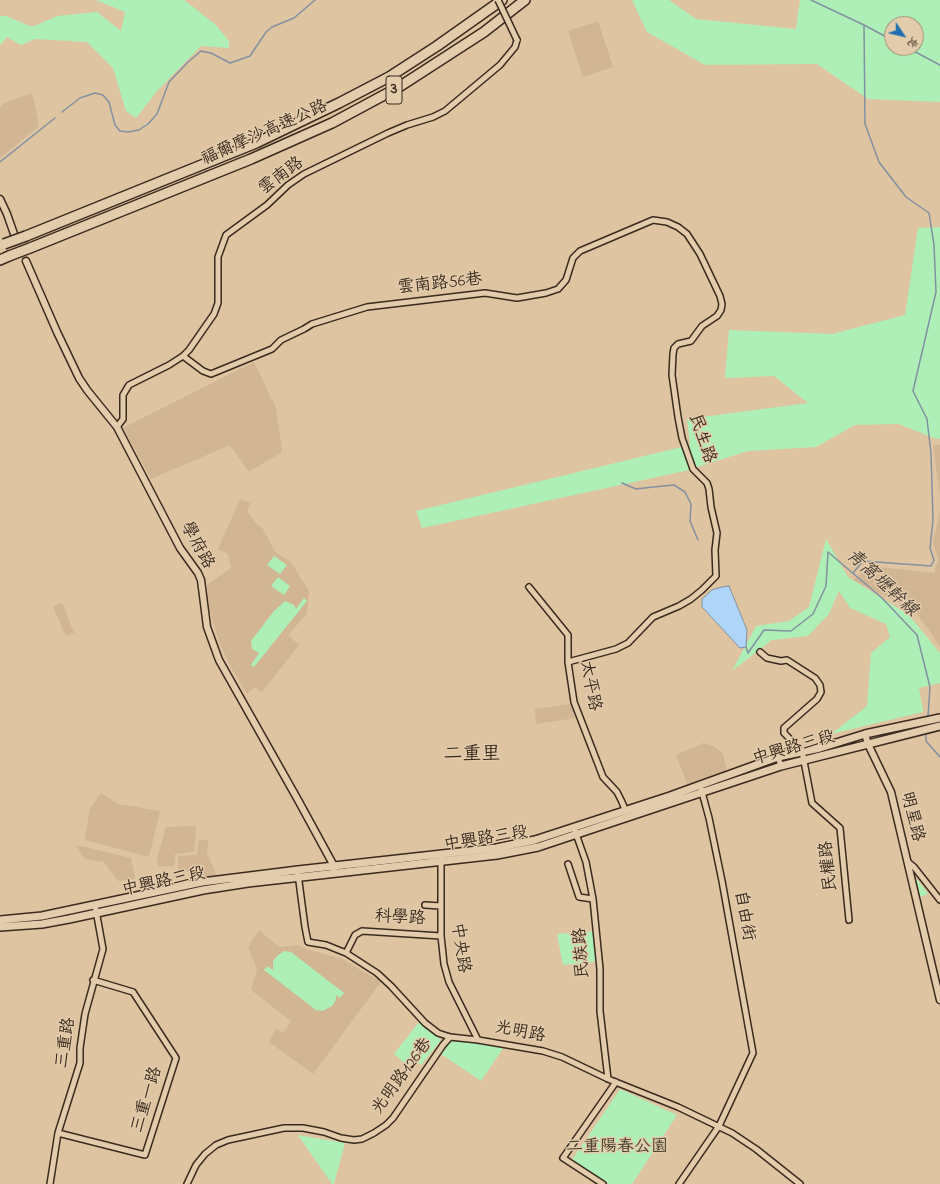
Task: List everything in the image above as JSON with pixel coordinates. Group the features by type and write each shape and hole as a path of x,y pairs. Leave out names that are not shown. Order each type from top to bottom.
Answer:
{"highway":[{"name":"福爾摩沙高速公路","path":"2,245 256,143 346,99 390,77 502,0"},
{"name":"福爾摩沙高速公路","path":"0,260 251,159 332,123 399,87 484,32 525,0"}],"main road":[{"name":"中興路三段","path":"701,789 778,757 820,748 865,734 940,718"},
{"name":"中興路三段","path":"0,920 42,916 202,882 298,870 334,870 441,862 538,848 575,832 627,813 701,789 781,766 940,726"},
{"name":"中興路三段","path":"0,927 42,924 222,887 298,878 334,870 441,854 502,847 575,832"}],"street":[{"name":"雲南路","path":"117,427 122,419 123,395 129,385 169,365 183,356 189,350 214,314 218,303 218,257 226,235 267,205 288,185 304,174 388,133 433,117 445,111 500,65 515,46 517,40 498,0"},
{"path":"0,199 14,234"},
{"name":"雲南路56巷","path":"183,356 203,371 212,374 272,349 281,340 312,324 367,308 485,293 517,298 546,293 558,289 566,280 573,258 580,251 653,220 667,222 678,227 687,234 700,254"},
{"name":"民生路","path":"568,662 616,649 628,643 653,618 691,599 716,576 715,550 717,533 711,507 709,489 694,469 682,438 672,375 674,348 678,344 691,341 702,326 717,316 721,310 722,304 720,296 700,254"},
{"name":"學府路","path":"26,261 79,378 117,427 180,548 198,573 207,627 219,660 334,870"},
{"name":"太平路","path":"529,587 568,635 568,662 574,702 599,769 603,777 617,792 627,813"},
{"path":"760,652 767,658 781,661 787,660 815,678 820,685 821,692 817,699 784,728 784,733 792,741 793,747 791,750 778,757 781,766"},
{"name":"明星路","path":"865,734 868,744 891,792 908,862 940,900"},
{"name":"民權路","path":"802,752 812,804 840,828 849,920"},
{"name":"自由街","path":"701,789 709,818 722,881 753,1053 719,1126"},
{"name":"民族路","path":"575,832 586,862 593,899 600,968 600,1011 608,1079"},
{"name":"中央路","path":"441,854 441,936 444,964 449,982 478,1040"},
{"path":"908,862 940,1000"},
{"path":"568,864 579,897 593,899"},
{"name":"光明路","path":"298,870 308,942 326,945 346,953 377,973 392,986 425,1022 438,1033 450,1037 478,1040 543,1051 562,1057 608,1079 678,1107 719,1126 756,1149 800,1184"},
{"name":"三重路","path":"50,1184 58,1133 80,1064 80,1048 85,1014 93,980 103,949 95,905"},
{"path":"426,905 441,906"},
{"name":"科學路","path":"346,953 355,935 362,931 441,936"},
{"name":"三重一路","path":"58,1133 145,1155 176,1058 133,992 93,980"},
{"name":"光明路126巷","path":"187,1184 196,1165 205,1154 216,1145 228,1140 284,1128 303,1128 354,1140 362,1139 374,1133 393,1118 450,1037"},
{"path":"603,1184 563,1158 616,1082"},
{"path":"679,1184 719,1126"}],"shaded area":[{"path":"598,21 613,67 583,77 568,31"},
{"path":"32,93 39,126 0,158 0,108 4,103"},
{"path":"254,362 276,408 282,452 249,472 230,445 151,479 123,428"},
{"path":"933,445 940,445 940,496"},
{"path":"240,499 250,503 247,511 255,522 263,529 275,552 291,562 309,591 307,614 288,635 299,645 262,692 255,687 247,694 220,645 209,608 207,585 231,568 228,554 218,549"},
{"path":"940,511 940,646 915,611 853,580 870,566 934,573 938,559 933,542"},
{"path":"62,603 74,633 66,636 53,607"},
{"path":"571,704 575,718 536,724 535,709"},
{"path":"703,743 714,746 723,754 727,771 688,785 676,755"},
{"path":"101,793 118,804 160,811 149,857 85,840 90,808"},
{"path":"196,826 194,852 175,854 174,866 158,867 157,859 166,827"},
{"path":"199,840 208,840 207,854 218,877 201,880 198,873 178,871 178,856 197,855"},
{"path":"76,845 131,858 135,879 118,881 104,862 84,859"},
{"path":"259,930 279,947 299,945 306,949 342,959 381,982 313,1074 269,1042 276,1028 283,1033 291,1021 251,990 257,969 248,947"}],"green space":[{"path":"96,0 184,0 215,24 229,41 229,48 201,46 158,90 136,118 126,111 113,68 87,42 35,39 21,45 7,37 0,45 0,16 6,16 32,27 57,16 97,12 121,31 125,12"},
{"path":"632,0 669,0 696,19 796,29 800,0 940,0 940,102 868,99 817,64 705,65 647,32"},
{"path":"940,227 940,439 936,439 899,424 855,425 816,447 748,451 685,471 422,528 416,511 690,445 687,419 808,403 774,376 725,378 729,330 832,334 905,315 918,228"},
{"path":"826,539 848,577 909,615 940,653 940,683 919,688 923,712 831,734 867,706 871,653 890,637 886,624 850,608 839,591 829,614 808,636 772,640 732,671 756,626 789,621 809,607"},
{"path":"274,556 287,565 280,574 267,565"},
{"path":"278,577 290,586 284,595 271,586"},
{"path":"304,598 307,601 254,667 251,665 259,653 252,649 251,641 274,611 285,601 294,605 296,609"},
{"path":"916,878 928,894 920,897"},
{"path":"597,931 600,961 563,965 557,934"},
{"path":"284,951 291,952 344,993 340,998 336,995 336,1000 332,1006 322,1011 316,1010 264,970 267,966 273,970 273,961"},
{"path":"419,1022 441,1040 421,1065 413,1059 408,1066 394,1054"},
{"path":"451,1041 504,1047 481,1081 441,1054"},
{"name":"二重陽春公園","path":"620,1089 677,1115 632,1184 609,1184 572,1160"},
{"path":"298,1135 345,1143 334,1184 332,1184"}],"water":[{"path":"729,586 747,630 746,647 740,648 702,607 702,599 712,590"}],"waterway":[{"path":"62,112 80,98 95,93 103,95 109,102 115,125 120,131 128,132 139,130 148,124 157,114 169,82 201,51 211,53 230,63 250,56 266,32 272,27 294,18 315,0"},
{"path":"811,0 884,36"},
{"path":"853,573 863,561 931,566 934,560 930,548 933,520 931,454 927,419 913,391 936,292 934,245 929,213 906,197 879,162 865,124 864,25"},
{"path":"923,56 940,65"},
{"path":"0,162 55,118"},
{"path":"622,483 636,489 674,485 685,492 691,504 690,521 698,540"},
{"name":"青窩壢幹線","path":"746,647 748,653 764,630 791,631 813,614 826,586 828,552 882,598 917,635 930,687 928,716"},
{"name":"青窩壢幹線","path":"926,732 926,741 940,757"}],"tunnel":[{"path":"16,237 26,261"}],"district":[{"name":"二重里","path":"472,756"}]}
